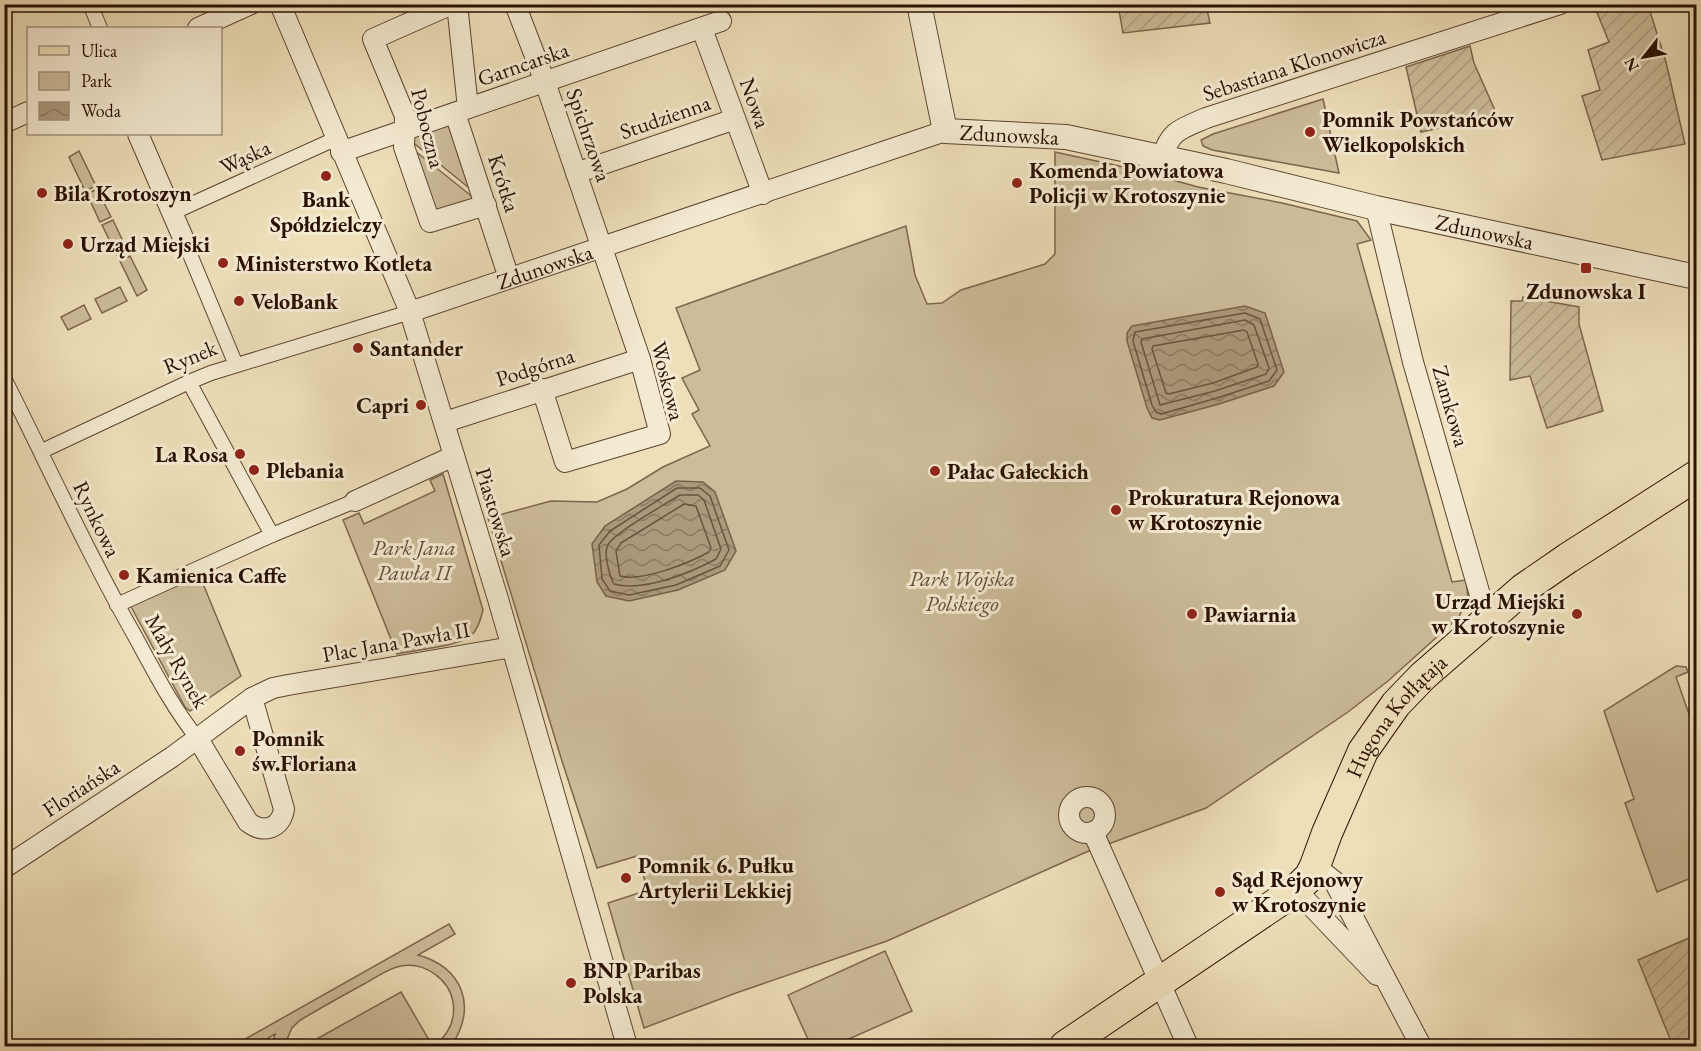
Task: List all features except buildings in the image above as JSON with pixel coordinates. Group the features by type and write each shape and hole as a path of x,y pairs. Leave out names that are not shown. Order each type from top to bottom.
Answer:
{"main road":[{"name":"Hugona Kołłątaja","path":"1316,866 1327,833 1363,751 1396,704 1423,676 1523,589 1696,476"},
{"path":"1065,1047 1296,890 1316,866"}],"street":[{"path":"90,4 100,27"},
{"path":"199,27 219,11 251,4"},
{"name":"Piastowska","path":"280,4 410,312 512,647 627,1047"},
{"name":"Krótka","path":"454,4 461,110 486,205 506,269"},
{"name":"Poboczna","path":"454,4 374,39 405,116 404,147 430,222 486,205"},
{"name":"Spichrzowa","path":"515,4 545,82 601,249"},
{"path":"919,4 945,130"},
{"name":"Sebastiana Klonowicza","path":"1162,158 1168,140 1177,131 1206,118 1560,4"},
{"name":"Garncarska","path":"338,145 404,130 721,21"},
{"name":"Nowa","path":"702,29 763,194"},
{"path":"4,123 27,112"},
{"name":"Studzienna","path":"576,173 735,119"},
{"name":"Zdunowska","path":"236,365 410,312 601,249 945,130 1066,137 1226,171 1376,208 1696,277"},
{"name":"Rynek","path":"42,451 189,382 236,365 138,135"},
{"name":"Wąska","path":"172,213 338,145"},
{"name":"Zamkowa","path":"1376,208 1413,362 1480,595 1494,612"},
{"name":"Woskowa","path":"542,389 565,462 660,434 640,359 601,249"},
{"name":"Podgórna","path":"445,422 640,359"},
{"path":"4,378 42,451"},
{"path":"189,382 272,535"},
{"name":"Rynkowa","path":"42,451 91,557 117,605"},
{"path":"117,605 454,456"},
{"name":"Mały Rynek","path":"117,605 178,715 191,744 248,822 255,828 264,830 274,827 285,809 252,698"},
{"name":"Plac Jana Pawła II","path":"288,685 512,647"},
{"name":"Mały Rynek","path":"191,744 252,698 267,690 288,685"},
{"name":"Floriańska","path":"4,868 191,744"},
{"path":"1093,832 1188,1047"},
{"path":"1316,866 1334,881 1421,1047"},
{"path":"1296,890 1395,994"}],"green space":[{"path":"1118,5 1206,5 1210,23 1123,33"},
{"path":"1594,5 1648,5 1666,62 1685,144 1602,160 1582,96 1600,90 1588,50 1609,42"},
{"path":"1470,46 1474,63 1497,115 1421,132 1406,67"},
{"path":"1323,99 1339,173 1212,150 1203,146 1201,140 1213,134"},
{"path":"454,124 474,192 410,140 412,136"},
{"path":"409,146 474,198 474,200 437,215"},
{"path":"79,151 96,186 85,191 69,157"},
{"name":"Park Wojska Polskiego","path":"1055,152 1133,169 1198,187 1282,203 1357,221 1371,240 1357,244 1452,582 1466,580 1468,597 1459,617 1388,681 1348,712 1206,808 1084,853 887,941 736,993 644,1028 608,903 648,890 637,856 597,868 488,518 551,501 597,502 627,489 663,467 710,446 692,414 699,410 682,378 700,370 676,308 906,226 915,275 927,304 942,303 961,290 1045,264 1055,254"},
{"path":"97,189 111,217 100,222 87,194"},
{"path":"113,220 128,252 118,257 102,225"},
{"path":"130,256 147,290 137,296 120,261"},
{"path":"120,287 127,301 102,313 95,299"},
{"path":"1523,297 1579,307 1579,324 1603,411 1547,428 1530,376 1510,380 1511,301 1522,301"},
{"path":"84,305 91,319 68,330 61,317"},
{"name":"Park Jana Pawła II","path":"443,474 483,610 479,624 471,636 447,645 397,654 343,520 359,513 364,524 435,491 430,480"},
{"path":"199,574 241,676 190,711 185,707 129,603"},
{"path":"1676,666 1686,667 1688,672 1676,677 1696,734 1696,876 1657,892 1625,803 1634,799 1604,711"},
{"path":"449,924 455,934 418,955 446,969 462,991 464,1017 451,1046 434,1046 447,1032 452,1021 453,1002 447,986 427,970 410,965 387,971 299,1021 292,1028 284,1046 272,1046 275,1034 254,1046 242,1046 240,1042"},
{"path":"1696,935 1696,1046 1673,1046 1638,960"},
{"path":"885,951 912,1011 833,1046 811,1046 788,995"},
{"path":"401,992 429,1040 417,1046 304,1046"}],"water":[{"path":"1245,306 1265,313 1284,372 1274,386 1160,420 1152,418 1127,341 1127,333 1132,326"},
{"path":"676,481 703,482 715,492 736,551 725,570 678,590 629,601 606,596 597,582 592,544 605,526"}],"place":[{"name":"Pomnik Powstańców Wielkopolskich","path":"1310,132"},
{"name":"Bank Spółdzielczy","path":"326,176"},
{"name":"Komenda Powiatowa Policji w Krotoszynie","path":"1017,183"},
{"name":"Bila Krotoszyn","path":"42,193"},
{"name":"Urząd Miejski","path":"68,244"},
{"name":"Ministerstwo Kotleta","path":"223,263"},
{"name":"Zdunowska I","path":"1586,268"},
{"name":"VeloBank","path":"239,301"},
{"name":"Santander","path":"358,348"},
{"name":"Capri","path":"421,405"},
{"name":"La Rosa","path":"240,454"},
{"name":"Plebania","path":"254,470"},
{"name":"Pałac Gałeckich","path":"935,471"},
{"name":"Prokuratura Rejonowa w Krotoszynie","path":"1116,510"},
{"name":"Kamienica Caffe","path":"124,575"},
{"name":"Pawiarnia","path":"1192,614"},
{"name":"Urząd Miejski w Krotoszynie","path":"1577,614"},
{"name":"Pomnik św.Floriana","path":"240,751"},
{"name":"Pomnik 6. Pułku Artylerii Lekkiej","path":"626,878"},
{"name":"Sąd Rejonowy w Krotoszynie","path":"1220,892"},
{"name":"BNP Paribas Polska","path":"571,983"}]}
